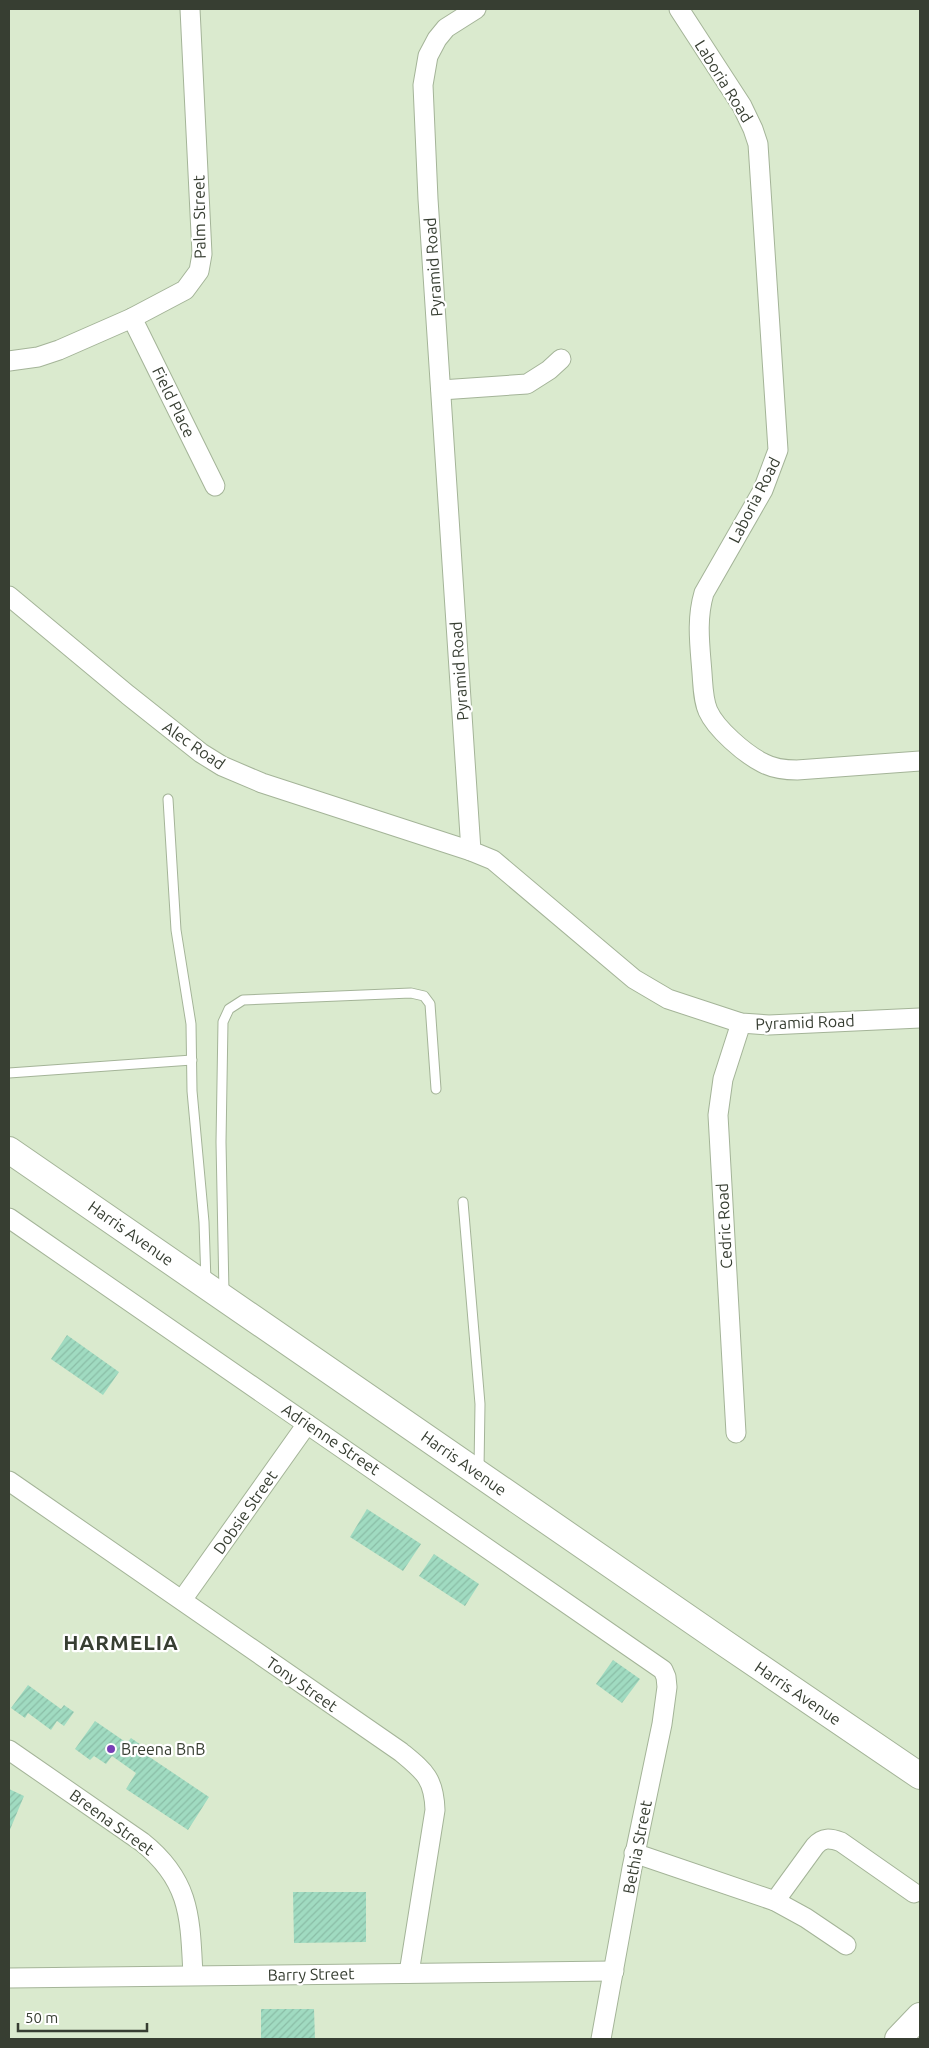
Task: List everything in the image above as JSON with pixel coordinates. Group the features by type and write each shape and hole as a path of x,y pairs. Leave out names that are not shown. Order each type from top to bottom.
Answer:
{"main road":[{"name":"Harris Avenue","path":"9,1150 920,1776"},
{"path":"898,2039 920,2016"}],"street":[{"name":"Palm Street","path":"9,361 38,357 59,350 132,318 185,290 196,276 202,262 190,9"},
{"name":"Pyramid Road","path":"476,9 446,28 437,39 428,56 423,85 424,133 470,851 497,863 644,986 668,999 741,1023 794,1025 920,1018"},
{"name":"Laboria Road","path":"679,9 742,106 754,129 758,144 778,450 770,476 704,593 700,607 700,642 704,697 707,710 714,722 743,749 762,763 782,770 920,761"},
{"name":"Field Place","path":"132,318 215,486"},
{"path":"441,390 527,384 549,370 561,359"},
{"name":"Alec Road","path":"9,596 128,695 201,753 222,766 262,783 470,851"},
{"name":"Cedric Road","path":"736,1432 718,1115 723,1079 741,1023"},
{"name":"Adrienne Street","path":"9,1218 652,1661"},
{"name":"Dobsie Street","path":"182,1600 308,1424"},
{"name":"Tony Street","path":"9,1481 401,1752 428,1776 434,1791 435,1810 409,1973"},
{"name":"Bethia Street","path":"601,2039 634,1853 662,1724 667,1686 666,1677 663,1670 652,1661"},
{"name":"Breena Street","path":"9,1750 142,1842 162,1858 177,1880 190,1917 193,1975"},
{"path":"775,1901 806,1857 818,1842 824,1839 841,1842 914,1893"},
{"path":"634,1853 734,1885 775,1901 806,1918 846,1945"},
{"name":"Barry Street","path":"9,1978 614,1972"}],"lane":[{"path":"168,799 176,930 191,1024 192,1091 204,1222 215,1291"},
{"path":"215,1291 221,1142 223,1022 229,1009 243,1000 411,993 424,996 430,1004 436,1089"},
{"path":"9,1073 192,1060"},
{"path":"463,1202 480,1404 478,1473"}],"building":[{"path":"67,1335 119,1372 103,1395 51,1359"},
{"path":"367,1509 421,1544 403,1571 350,1537"},
{"path":"434,1554 479,1584 465,1606 419,1576"},
{"path":"613,1660 640,1679 622,1703 596,1684"},
{"path":"28,1685 61,1709 64,1705 74,1712 64,1726 57,1721 51,1730 28,1713 25,1718 11,1708"},
{"path":"95,1721 127,1743 131,1738 151,1752 148,1756 209,1797 188,1830 126,1789 136,1773 112,1756 106,1764 94,1756 90,1760 75,1749"},
{"path":"9,1789 24,1796 9,1832"},
{"path":"293,1892 366,1892 366,1942 294,1943"},
{"path":"261,2009 314,2009 315,2039 261,2039"}],"place":[{"name":"Breena BnB","path":"111,1749"}],"district":[{"name":"HARMELIA","path":"121,1643"}]}
